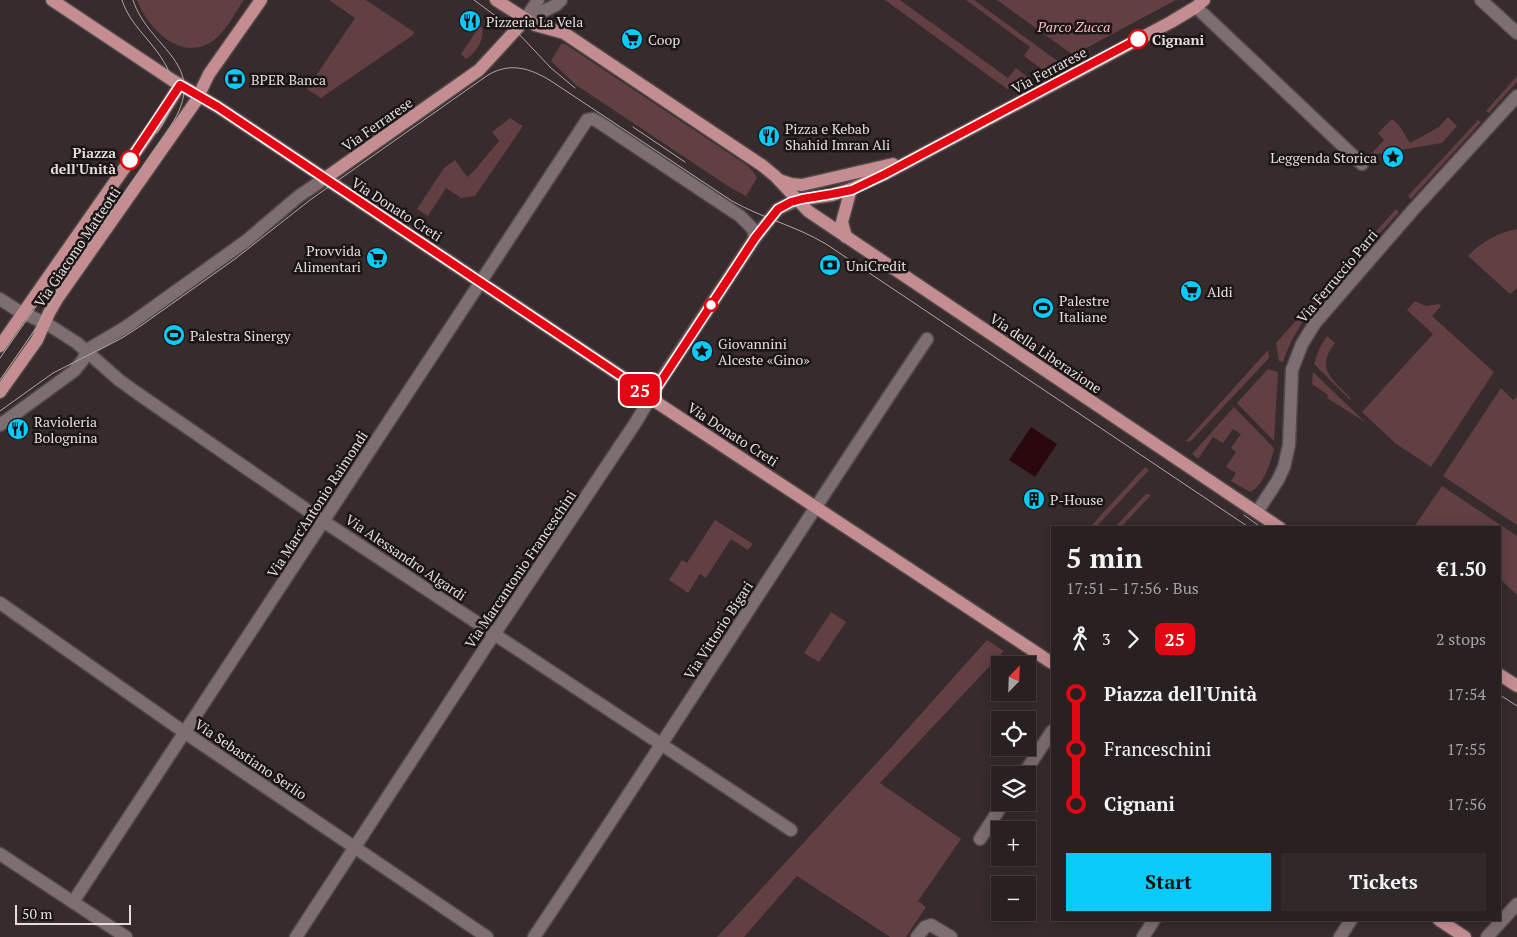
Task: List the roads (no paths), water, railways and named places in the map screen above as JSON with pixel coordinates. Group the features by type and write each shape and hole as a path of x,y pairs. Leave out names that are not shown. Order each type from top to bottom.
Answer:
{"main road":[{"path":"52,0 182,86 218,107 324,179"},
{"path":"199,96 209,74 261,0"},
{"path":"496,0 525,20"},
{"name":"Via Ferrarese","path":"324,179 479,70 525,20 535,25 564,33 763,166 797,200 852,190 916,158 1200,3"},
{"path":"182,86 198,84 209,74"},
{"name":"Via Giacomo Matteotti","path":"0,392 36,340 34,318 158,120 182,86"},
{"name":"Via Giacomo Matteotti","path":"0,346 58,299 199,96"},
{"name":"Via Ferrarese","path":"779,180 802,185 916,158"},
{"name":"Via Donato Creti","path":"324,179 624,378 650,398 1051,662"},
{"path":"846,237 842,219 852,190"},
{"name":"Via della Liberazione","path":"797,200 808,211 846,237 1277,526"},
{"path":"1501,676 1517,686"},
{"path":"1441,921 1465,937"}],"street":[{"path":"525,20 538,0"},
{"path":"525,20 556,5 561,0"},
{"path":"1481,0 1517,33"},
{"name":"Via Ferrarese","path":"1200,3 1362,164"},
{"name":"Via Ferruccio Parri","path":"1257,512 1278,480 1287,456 1292,370 1302,344 1315,323 1343,289 1517,96"},
{"name":"Via Marc'Antonio Raimondi","path":"73,902 585,122 590,118 593,119 740,216 753,229 755,238"},
{"name":"Via Ferrarese","path":"0,425 74,371 83,360 86,350 122,329 246,241 299,196 324,179"},
{"name":"Via Marcantonio Franceschini","path":"296,937 494,634 636,422 755,238 781,207 797,200"},
{"name":"Via Alessandro Algardi","path":"0,299 86,350 137,394 323,521 792,830"},
{"name":"Via Vittorio Bigari","path":"534,937 927,339"},
{"name":"Via Sebastiano Serlio","path":"0,602 184,732 487,937"},
{"path":"1029,766 1051,733"},
{"path":"980,839 998,811"},
{"path":"0,854 126,937"},
{"path":"1487,937 1517,904"},
{"path":"1143,937 1153,921"},
{"path":"1340,937 1351,921"},
{"path":"917,937 925,927 931,925 951,937"}],"tram line":[{"path":"122,0 133,21 164,62 173,84 171,107 157,133"},
{"path":"0,380 36,328 67,275 170,127 181,105 184,87 181,72 173,58 151,32 133,0"},
{"path":"474,0 516,31 551,68 575,88"},
{"path":"0,411 53,373 122,338 142,325 235,259 310,200 488,75 504,69 520,68 551,81 732,201 826,244 1247,526"},
{"path":"633,127 685,162"},
{"path":"0,358 63,268"},
{"path":"1244,515 1259,526"},
{"path":"1501,696 1517,706"}],"place":[{"name":"Pizzeria La Vela","path":"470,21"},
{"name":"Coop","path":"632,39"},
{"name":"Cignani","path":"1138,39"},
{"name":"BPER Banca","path":"235,79"},
{"name":"Pizza e Kebab Shahid Imran Ali","path":"769,136"},
{"name":"Leggenda Storica","path":"1393,157"},
{"name":"Piazza dell'Unità","path":"130,160"},
{"name":"Provvida Alimentari","path":"377,258"},
{"name":"UniCredit","path":"830,265"},
{"name":"Aldi","path":"1191,291"},
{"name":"Palestre Italiane","path":"1043,308"},
{"name":"Palestra Sinergy","path":"174,335"},
{"name":"Giovannini Alceste «Gino»","path":"702,351"},
{"name":"Ravioleria Bolognina","path":"18,429"},
{"name":"P-House","path":"1034,499"}],"park label":[{"name":"Parco Zucca","path":"1074,26"}]}
